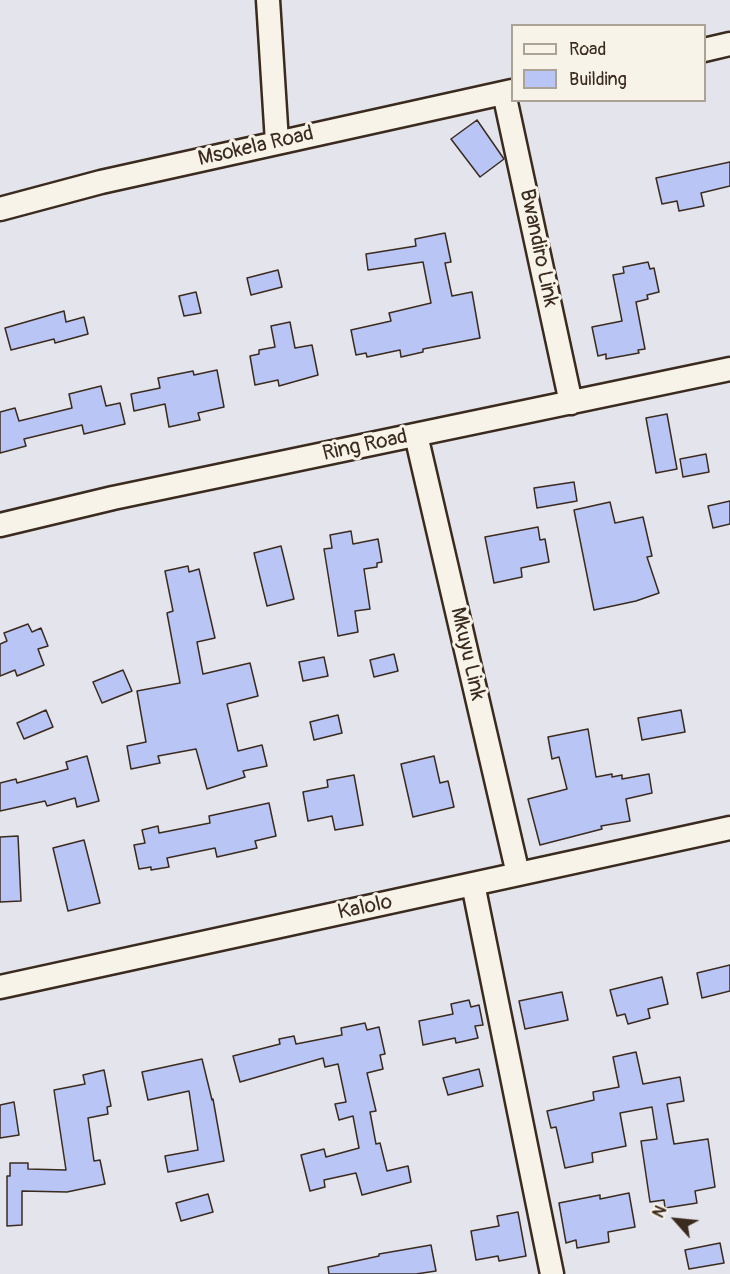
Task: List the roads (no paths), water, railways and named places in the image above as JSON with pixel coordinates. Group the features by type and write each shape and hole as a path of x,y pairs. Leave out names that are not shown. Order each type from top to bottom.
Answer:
{"street":[{"path":"268,0 277,142"},
{"path":"706,50 730,44"},
{"name":"Msokela Road","path":"0,208 101,182 508,92"},
{"name":"Bwandiro Link","path":"508,92 571,403"},
{"name":"Ring Road","path":"0,525 112,498 730,369"},
{"name":"Mkuyu Link","path":"416,435 518,874"},
{"name":"Kalolo","path":"0,987 730,828"},
{"path":"473,884 552,1274"}]}
